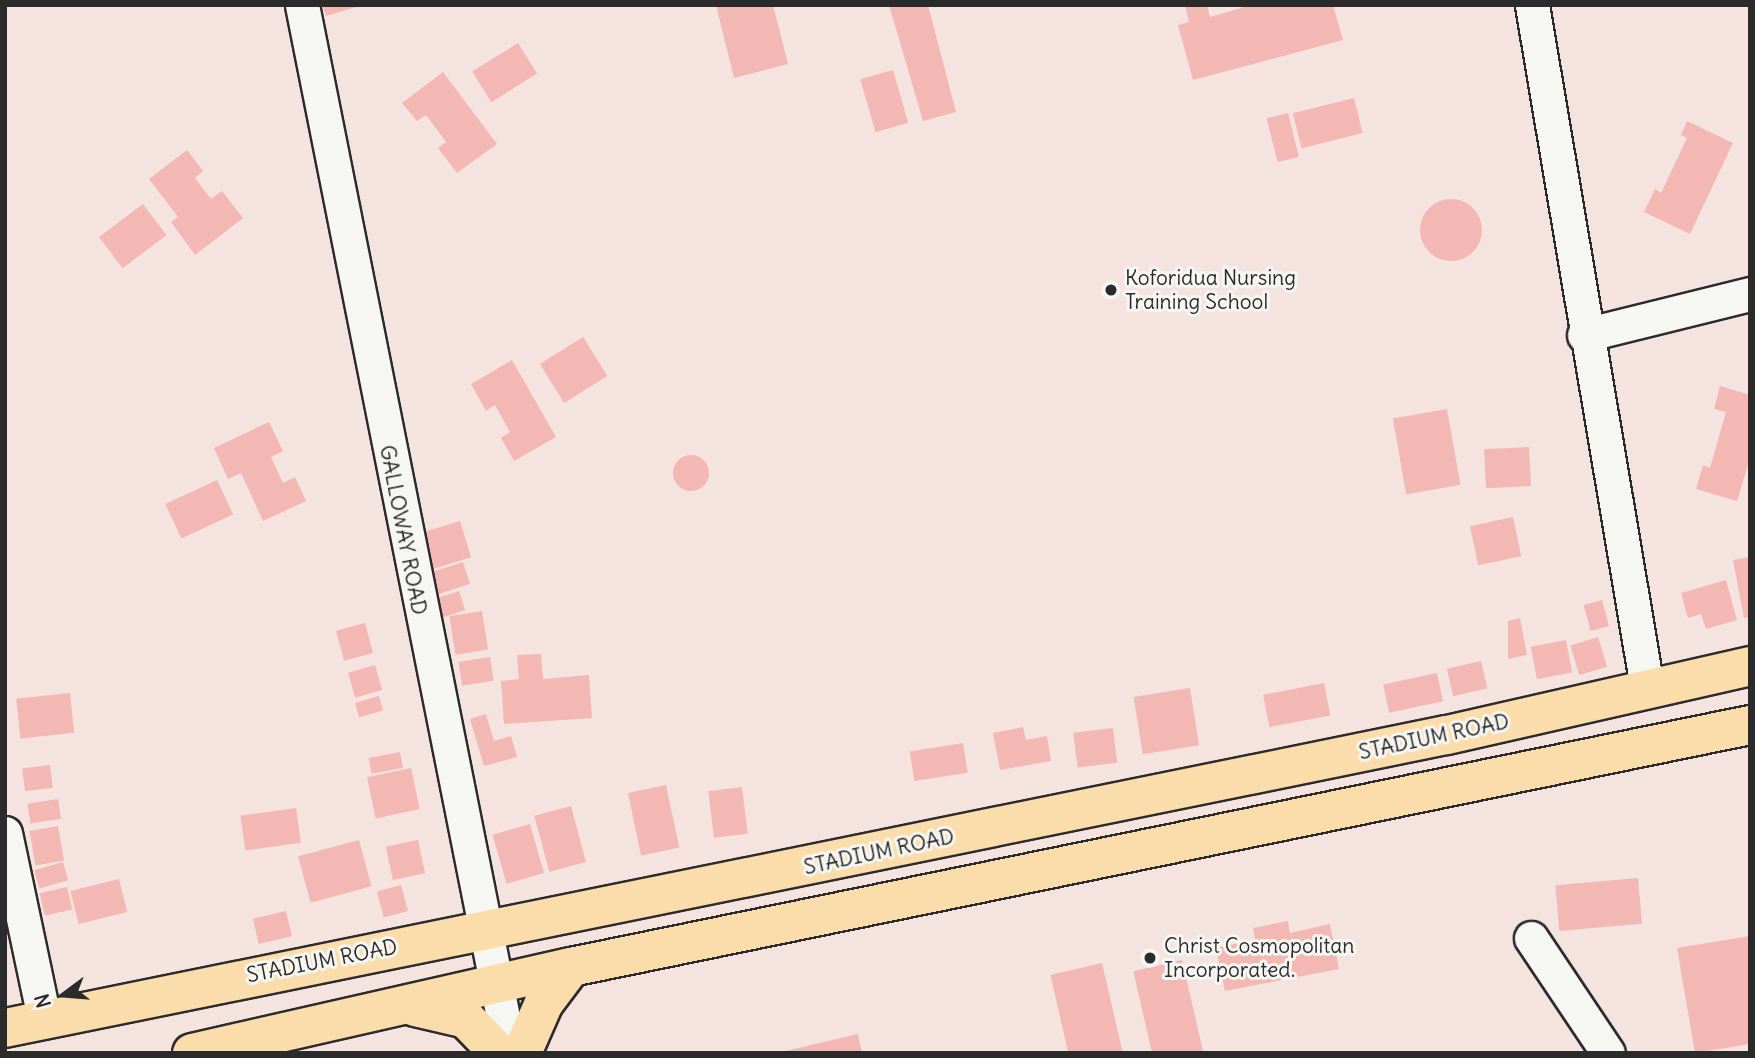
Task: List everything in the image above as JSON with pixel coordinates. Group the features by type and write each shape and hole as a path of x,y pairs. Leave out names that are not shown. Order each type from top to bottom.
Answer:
{"main road":[{"name":"STADIUM ROAD","path":"5,1028 1447,735 1647,687 1750,666"},
{"path":"192,1053 571,967 1750,725"},
{"path":"522,1053 544,1003 571,967"},
{"path":"399,1005 457,1014 480,1029 499,1053"}],"street":[{"name":"GALLOWAY ROAD","path":"302,5 482,931 510,1053"},
{"path":"1532,5 1584,335 1647,687"},
{"path":"1584,335 1750,294"},
{"path":"5,833 44,1018"},
{"path":"1531,938 1608,1053"}],"building":[{"path":"322,5 360,5 360,6 326,16"},
{"path":"716,5 773,5 788,64 734,78"},
{"path":"889,5 928,5 956,112 923,121"},
{"path":"1185,5 1207,5 1210,17 1252,5 1333,5 1343,40 1193,80 1178,25 1189,22"},
{"path":"518,43 537,74 491,102 472,72"},
{"path":"893,70 908,123 875,132 860,79"},
{"path":"443,72 497,144 457,173 438,148 446,142 426,115 417,121 402,103"},
{"path":"1354,98 1363,133 1302,148 1293,113"},
{"path":"1288,113 1299,157 1278,162 1267,118"},
{"path":"1687,121 1733,143 1690,234 1644,212 1655,189 1661,193 1687,138 1681,135"},
{"path":"187,150 203,171 195,178 211,199 222,191 243,218 195,255 171,222 178,217 149,179"},
{"path":"1445,199 1457,199 1473,208 1480,218 1480,242 1473,252 1457,261 1445,261 1434,256 1425,247 1420,236 1420,224 1425,213 1434,204"},
{"path":"143,204 166,235 123,268 99,237"},
{"path":"583,337 607,376 564,403 540,364"},
{"path":"512,360 556,437 514,461 501,438 510,432 495,405 486,411 471,384"},
{"path":"1720,386 1750,395 1750,458 1737,501 1696,489 1703,465 1710,468 1726,412 1714,409"},
{"path":"1447,409 1460,485 1406,494 1393,419"},
{"path":"269,422 283,451 271,457 283,483 295,477 306,501 263,521 241,473 228,479 214,448"},
{"path":"1529,447 1531,486 1486,488 1484,449"},
{"path":"691,455 704,460 709,473 704,486 691,491 678,486 673,473 678,460"},
{"path":"217,480 233,514 181,539 165,504"},
{"path":"1513,517 1521,556 1478,565 1470,526"},
{"path":"460,521 471,557 432,569 421,533"},
{"path":"1750,557 1750,617 1744,618 1733,560"},
{"path":"463,562 470,584 438,594 431,573"},
{"path":"1726,580 1737,620 1706,629 1701,614 1688,618 1681,593"},
{"path":"459,591 465,610 443,617 437,598"},
{"path":"1602,600 1609,626 1591,631 1584,605"},
{"path":"482,611 488,650 456,655 449,616"},
{"path":"1520,618 1527,655 1508,659 1508,621"},
{"path":"365,623 373,653 344,661 336,631"},
{"path":"1598,637 1607,667 1579,675 1570,645"},
{"path":"1566,640 1572,672 1537,679 1531,647"},
{"path":"541,654 543,679 589,675 592,718 504,724 501,681 519,679 517,655"},
{"path":"490,657 494,681 462,686 458,662"},
{"path":"1481,661 1487,688 1453,696 1447,669"},
{"path":"375,665 382,690 355,698 348,673"},
{"path":"1437,673 1443,701 1389,713 1383,684"},
{"path":"1324,683 1330,715 1269,727 1263,695"},
{"path":"1190,688 1199,745 1143,754 1134,697"},
{"path":"70,693 74,733 20,738 16,699"},
{"path":"379,696 383,710 359,717 355,703"},
{"path":"486,714 494,741 511,736 517,757 484,766 470,719"},
{"path":"1023,727 1026,740 1047,736 1051,761 1000,770 993,733"},
{"path":"1113,728 1117,763 1078,768 1073,733"},
{"path":"963,743 968,773 914,781 910,751"},
{"path":"400,752 403,768 372,774 369,758"},
{"path":"50,765 53,788 25,791 22,768"},
{"path":"411,768 420,809 376,818 367,777"},
{"path":"666,785 679,848 641,856 628,793"},
{"path":"742,787 748,834 714,838 708,791"},
{"path":"58,799 61,819 31,824 27,804"},
{"path":"571,806 586,862 549,872 534,816"},
{"path":"296,808 301,843 245,850 241,816"},
{"path":"530,824 544,873 507,884 493,835"},
{"path":"58,826 64,860 36,866 29,831"},
{"path":"359,840 371,886 311,903 298,856"},
{"path":"418,840 425,873 393,880 386,847"},
{"path":"63,862 68,880 39,889 34,870"},
{"path":"1638,878 1642,924 1559,931 1555,885"},
{"path":"119,879 127,912 79,924 70,891"},
{"path":"401,885 408,911 384,918 377,891"},
{"path":"67,887 72,909 45,916 40,893"},
{"path":"286,911 292,936 259,944 253,919"},
{"path":"1288,921 1290,933 1330,924 1339,969 1225,991 1216,948 1255,940 1253,928"},
{"path":"1750,936 1750,1044 1695,1053 1677,948"},
{"path":"1182,960 1203,1053 1152,1053 1133,971"},
{"path":"1102,963 1123,1053 1068,1053 1050,975"},
{"path":"858,1034 862,1053 781,1053 781,1052"}],"place":[{"name":"Koforidua Nursing Training School","path":"1111,290"},
{"name":"Christ Cosmopolitan Incorporated.","path":"1150,958"}]}
